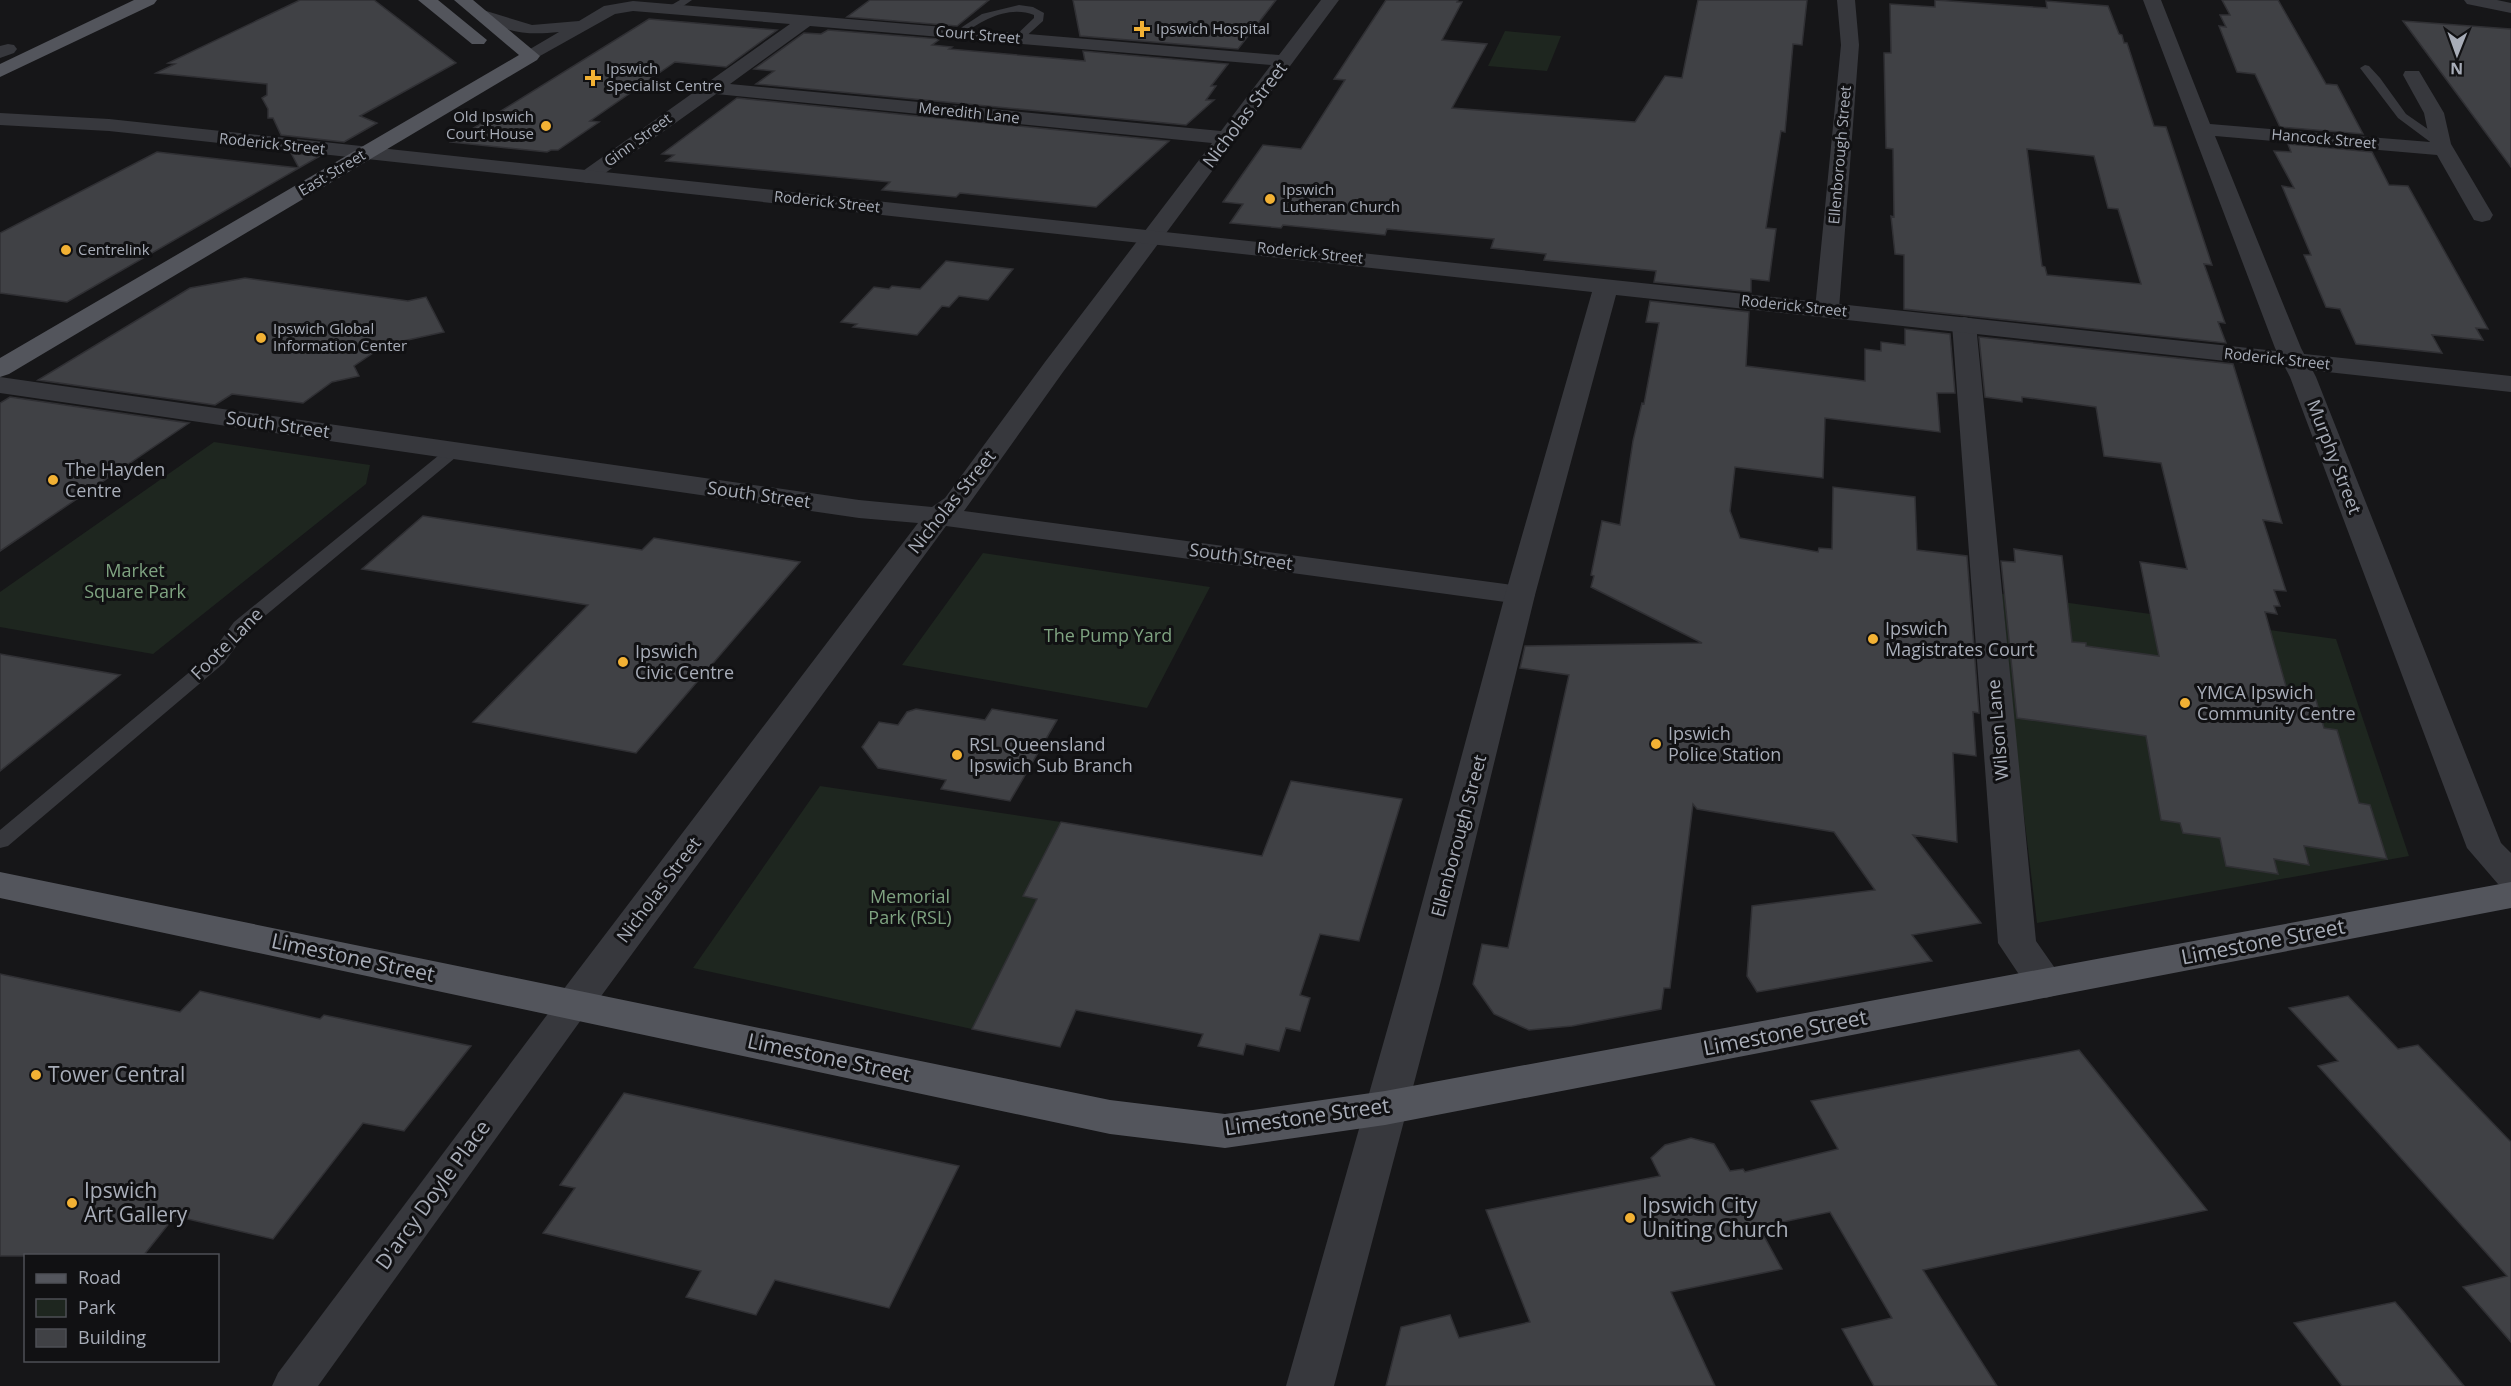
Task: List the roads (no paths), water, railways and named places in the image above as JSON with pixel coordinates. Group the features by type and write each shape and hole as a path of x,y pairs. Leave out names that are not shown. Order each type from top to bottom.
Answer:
{"main road":[{"path":"3,51 111,0"},
{"path":"0,71 148,0"},
{"path":"427,0 513,66"},
{"path":"463,0 531,56"},
{"path":"71,19 103,22"},
{"name":"East Street","path":"0,369 531,56"},
{"name":"Limestone Street","path":"0,885 1110,1117 1225,1131 1385,1108 2511,895"}],"street":[{"name":"Nicholas Street","path":"574,1004 938,516 955,504 1054,367 1330,0"},
{"name":"Ellenborough Street","path":"1827,309 1850,45 1846,0"},
{"name":"Murphy Street","path":"2152,0 2294,361 2303,377 2485,848 2511,874"},
{"path":"2473,0 2511,8"},
{"name":"East Street","path":"531,56 623,3 679,4"},
{"name":"Court Street","path":"679,4 806,21 1284,61"},
{"path":"483,15 519,28 532,30 586,23"},
{"name":"Ginn Street","path":"587,177 806,21"},
{"path":"2412,75 2434,113 2443,146 2482,215"},
{"name":"Meredith Lane","path":"711,88 1227,138"},
{"name":"Roderick Street","path":"0,107 51,113 110,125"},
{"name":"Roderick Street","path":"0,119 110,125 2511,384"},
{"name":"Hancock Street","path":"2204,129 2443,146"},
{"name":"Ellenborough Street","path":"1310,1386 1474,779 1520,595 1606,286"},
{"name":"Wilson Lane","path":"1964,324 2017,943 2046,984"},
{"name":"South Street","path":"0,385 859,509 938,516 1520,595"},
{"name":"D'arcy Doyle Place","path":"293,1386 574,1004"}],"lane":[{"path":"958,33 981,14 998,8 1022,7 1038,12 1040,19 1018,38"},
{"path":"2365,68 2402,116 2443,146"},
{"name":"Foote Lane","path":"0,841 217,659 241,626 455,450"}],"place":[{"name":"Ipswich Hospital","path":"1142,29"},
{"name":"Ipswich Specialist Centre","path":"593,78"},
{"name":"Old Ipswich Court House","path":"546,126"},
{"name":"Ipswich Lutheran Church","path":"1270,199"},
{"name":"Centrelink","path":"66,250"},
{"name":"Ipswich Global Information Center","path":"261,338"},
{"name":"The Hayden Centre","path":"53,480"},
{"name":"Ipswich Magistrates Court","path":"1873,639"},
{"name":"Ipswich Civic Centre","path":"623,662"},
{"name":"YMCA Ipswich Community Centre","path":"2185,703"},
{"name":"Ipswich Police Station","path":"1656,744"},
{"name":"RSL Queensland Ipswich Sub Branch","path":"957,755"},
{"name":"Tower Central","path":"36,1075"},
{"name":"Ipswich Art Gallery","path":"72,1203"},
{"name":"Ipswich City Uniting Church","path":"1630,1218"}],"park label":[{"name":"Market Square Park","path":"135,581"},
{"name":"The Pump Yard","path":"1108,636"},
{"name":"Memorial Park (RSL)","path":"910,907"}]}
